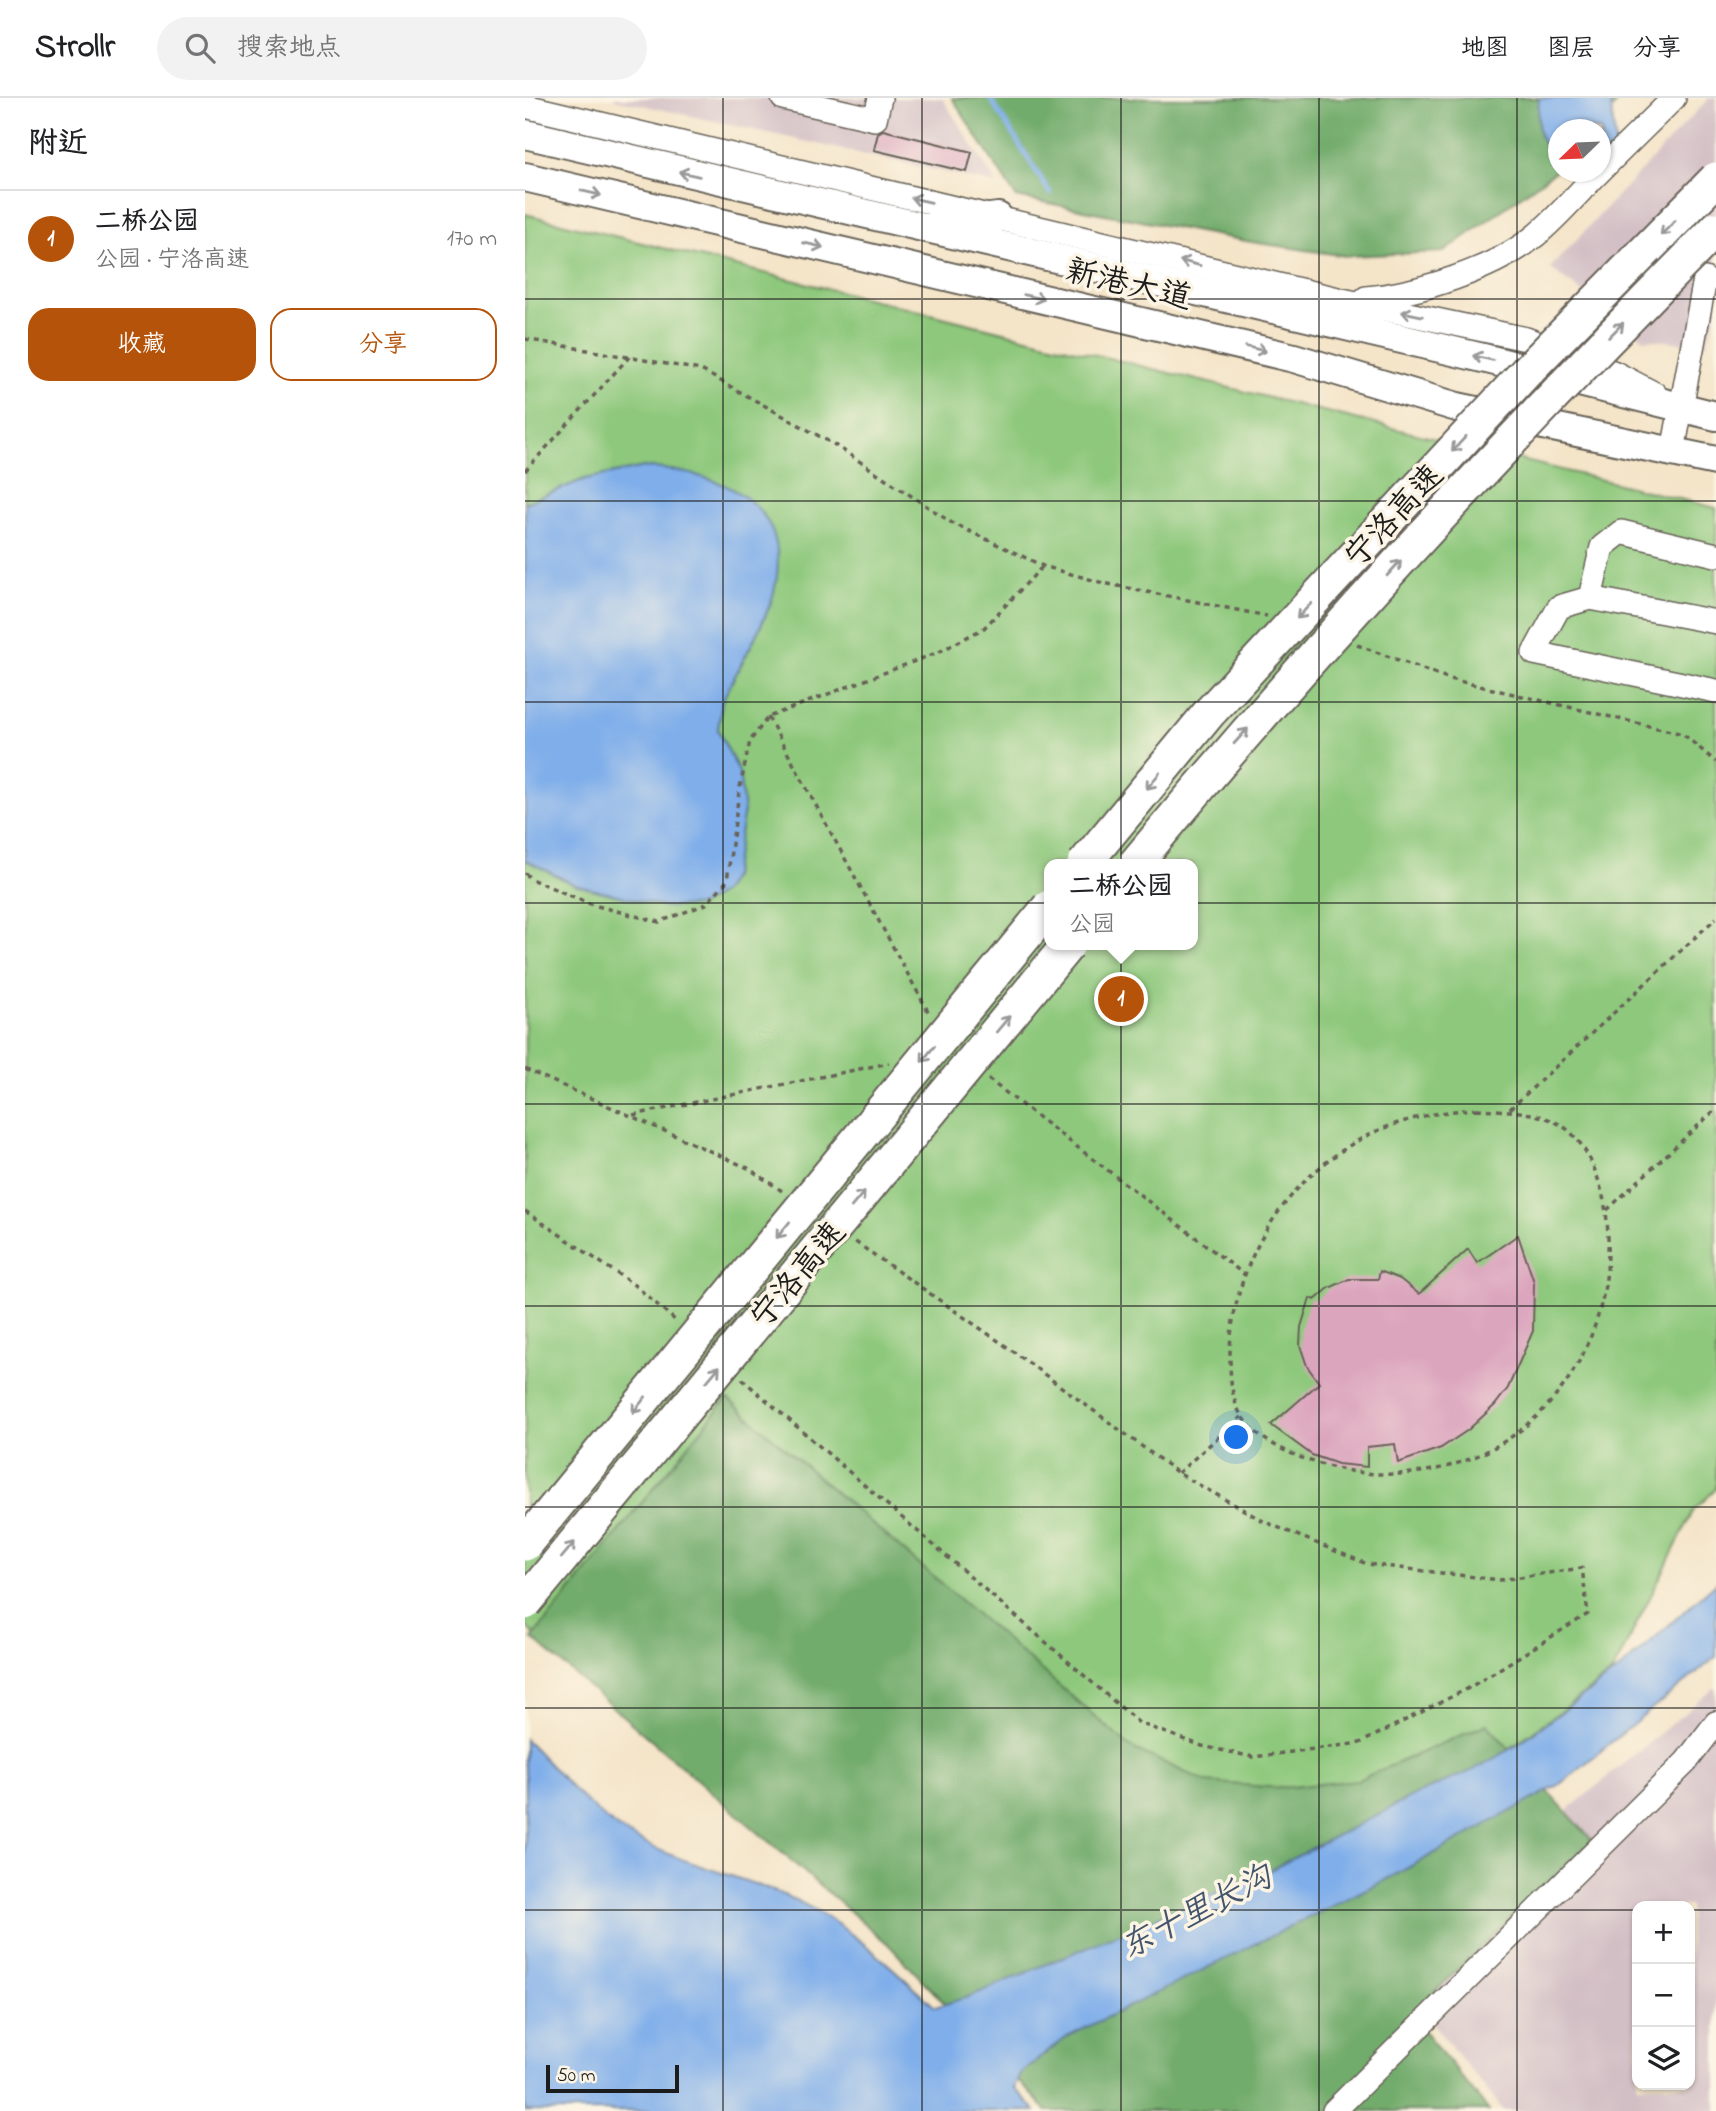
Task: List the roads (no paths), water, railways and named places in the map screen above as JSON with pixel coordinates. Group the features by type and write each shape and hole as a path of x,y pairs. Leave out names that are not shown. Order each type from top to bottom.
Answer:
{"highway":[{"name":"宁洛高速","path":"1088,859 1209,713 1526,372 1716,179"},
{"name":"宁洛高速","path":"1139,859 1237,740 1562,385 1716,229"},
{"name":"宁洛高速","path":"525,1544 1044,913"},
{"name":"宁洛高速","path":"525,1602 1064,950"}],"main road":[{"path":"525,137 535,144 540,158 525,168"},
{"name":"新港大道","path":"525,137 1483,358 1716,416"},
{"name":"新港大道","path":"525,177 1294,358 1457,407 1716,461"},
{"path":"733,226 721,212 718,201 726,194 748,188"},
{"path":"918,228 998,217"}],"street":[{"path":"783,98 875,119 880,98"},
{"path":"1611,160 1674,98"},
{"path":"525,106 1342,300 1527,339 1615,373 1683,408"},
{"path":"1342,300 1387,296 1474,271 1534,237 1589,182"},
{"path":"1673,451 1705,279"},
{"path":"1590,598 1602,547 1621,531 1716,555"},
{"path":"1716,622 1590,598 1559,607 1534,653 1716,691"},
{"path":"1334,2111 1686,1762 1716,1723"}],"water":[{"path":"1539,98 1610,98 1616,146 1611,151 1611,119 1548,119 1548,152 1539,133"},
{"path":"644,467 701,476 747,498 764,515 774,537 778,564 769,607 722,701 718,730 739,772 744,811 733,876 723,892 700,906 664,907 575,885 525,860 525,503 585,479"},
{"name":"东十里长沟","path":"1716,1583 1716,1657 1559,1785 1395,1875 1067,2037 1021,2073 1014,2087 1036,2111 525,2111 525,1739 575,1791 616,1827 669,1854 806,1905 865,1945 935,2007 968,1997 1270,1870 1421,1792 1473,1770 1511,1749 1620,1669"}],"waterway":[{"path":"990,98 1050,193"}],"place":[{"name":"二桥公园","path":"1121,999"}]}
